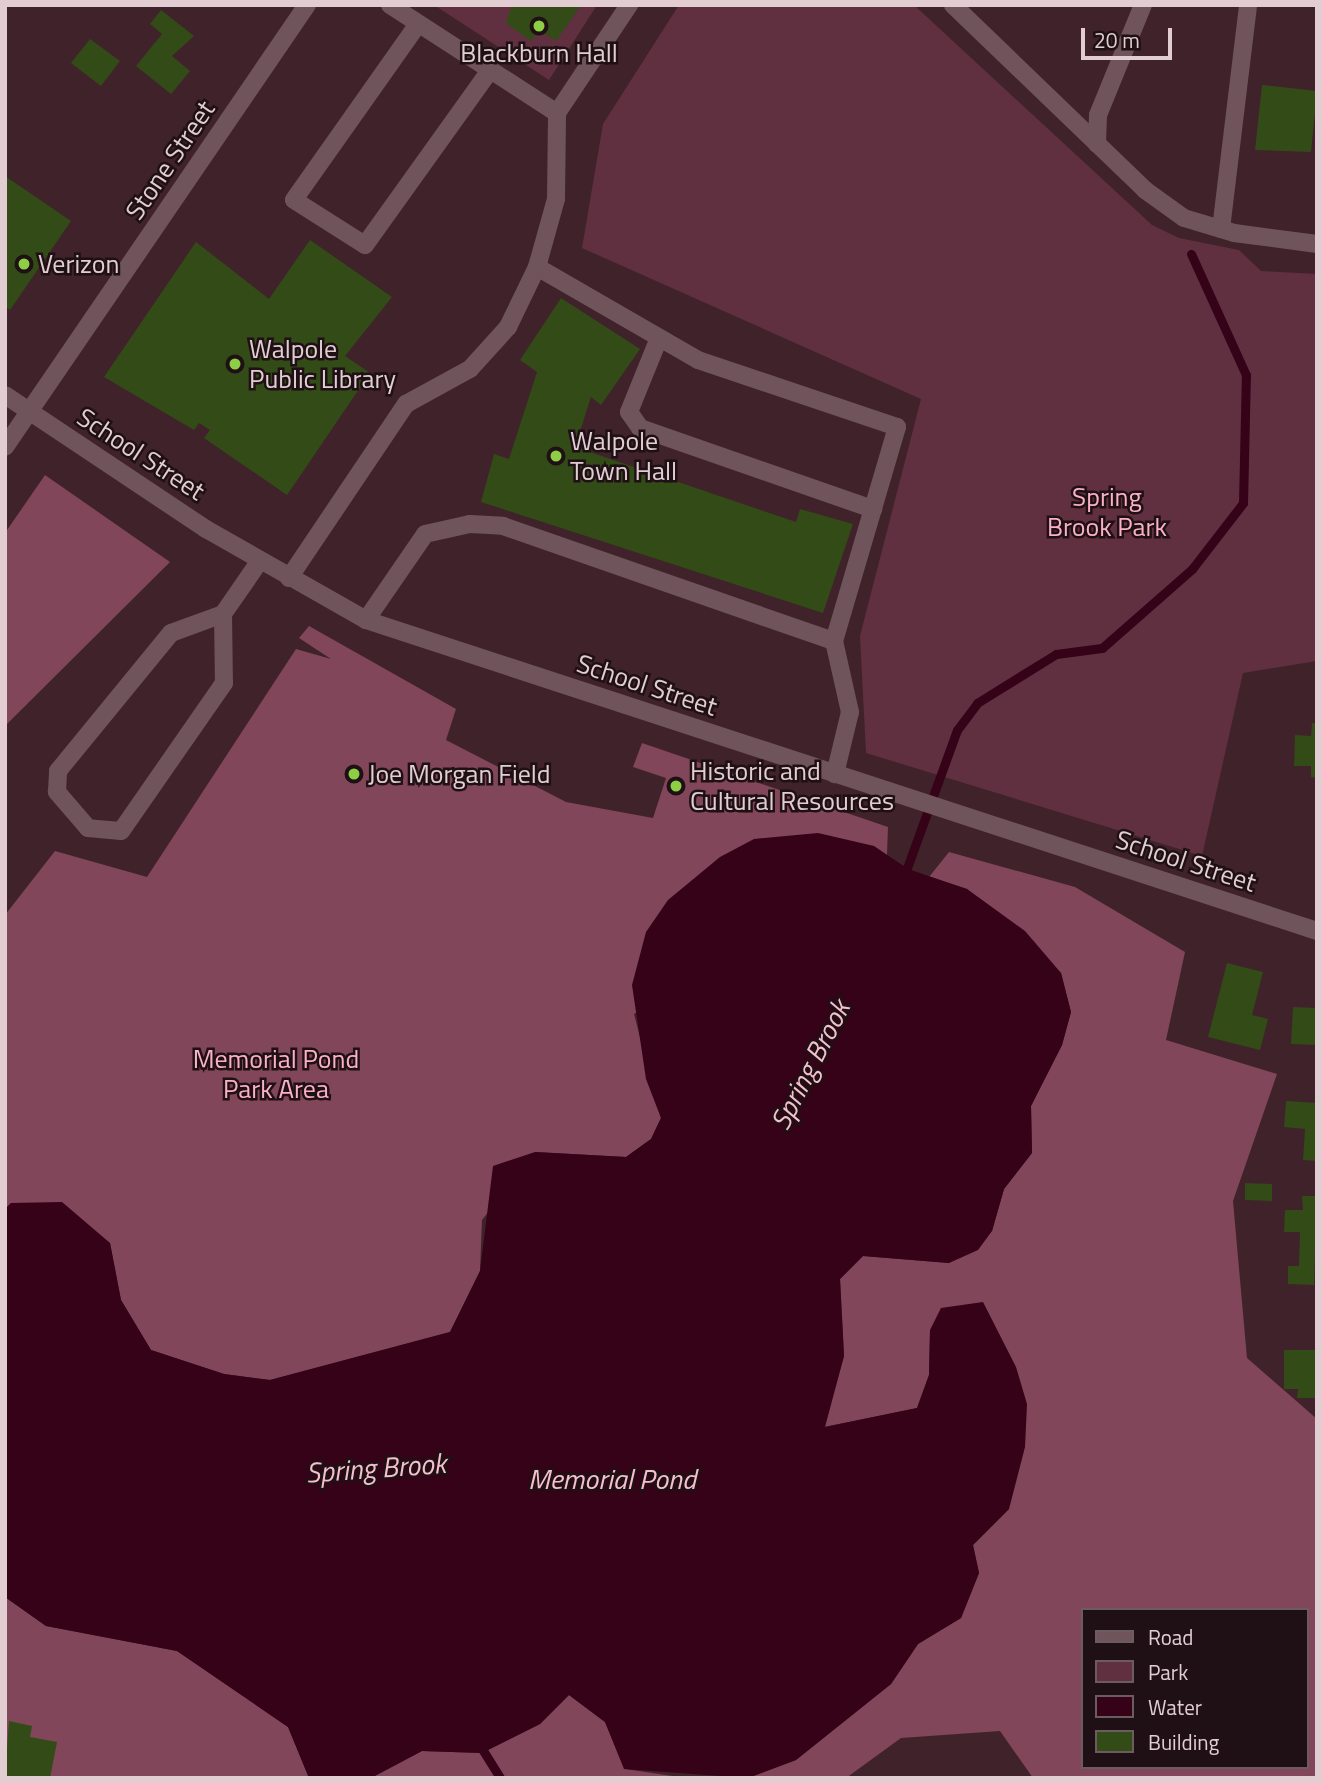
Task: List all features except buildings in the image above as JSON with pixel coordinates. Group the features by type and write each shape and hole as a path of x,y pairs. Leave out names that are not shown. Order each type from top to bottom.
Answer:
{"street":[{"name":"Stone Street","path":"5,447 307,5"},
{"path":"390,5 489,72 557,113"},
{"path":"289,578 406,404 470,369 508,327 537,267 556,199 557,113 629,5"},
{"path":"953,5 1097,144 1184,218 1222,229 1317,244"},
{"path":"1097,144 1098,116 1143,5"},
{"path":"1222,229 1248,5"},
{"path":"418,24 294,200 365,245 489,72"},
{"path":"537,267 698,360 897,426 834,641 850,712 835,774"},
{"path":"659,338 629,412 640,428 873,509"},
{"name":"School Street","path":"5,395 259,562 366,620 1317,931"},
{"path":"366,620 425,534 470,524 503,526 834,641"},
{"path":"223,614 224,683 121,831 88,828 57,792 58,771 171,633 223,614 259,562"}],"green space":[{"path":"434,5 597,5 549,80"},
{"name":"Spring Brook Park","path":"679,5 914,5 1152,225 1179,238 1239,250 1261,271 1317,274 1317,661 1243,673 1202,856 866,753 860,636 921,399 582,248 603,124"},
{"path":"45,475 170,562 5,726 5,533"},
{"name":"Memorial Pond Park Area","path":"309,626 456,709 446,740 566,802 653,818 666,778 633,767 642,743 888,827 887,855 634,1014 661,1118 651,1139 626,1157 535,1152 482,1220 480,1271 450,1332 270,1380 224,1374 151,1350 121,1300 110,1243 11,1203 5,1209 5,915 55,851 147,877 296,649 331,659 299,638"},
{"path":"949,852 1075,887 1185,952 1166,1040 1277,1074 1233,1201 1247,1358 1317,1419 1317,1778 1033,1778 1000,1731 901,1738 846,1778 748,1778 796,1760 891,1684 918,1644 961,1618 979,1573 973,1545 1009,1509 930,1330 929,1375 917,1408 824,1427 844,1356 840,1279 863,1256 949,1263 992,1231 1004,1189 1032,1153 1031,1106 1062,1045 1071,1012 1061,973 967,889 929,877"},
{"path":"5,1597 46,1626 177,1651 288,1727 309,1778 5,1778"},
{"path":"569,1695 605,1722 625,1769 686,1778 371,1778 422,1751 482,1753 540,1724"}],"water":[{"name":"Memorial Pond","path":"818,833 874,846 908,869 967,889 1025,931 1061,973 1071,1012 1062,1045 1031,1106 1032,1153 1004,1189 992,1231 978,1250 949,1263 863,1256 840,1279 844,1356 825,1427 917,1408 929,1375 930,1330 941,1308 983,1302 1016,1367 1027,1404 1025,1447 1009,1509 973,1545 979,1573 961,1618 918,1644 891,1684 796,1760 748,1778 624,1769 605,1722 569,1695 540,1724 482,1753 422,1751 371,1778 309,1778 288,1727 177,1651 46,1626 5,1597 5,1209 11,1203 62,1202 110,1243 121,1300 151,1350 224,1374 270,1380 450,1332 480,1271 493,1166 535,1152 626,1157 651,1139 661,1118 646,1079 632,985 646,932 668,900 720,857 754,839"}],"waterway":[{"name":"Spring Brook","path":"903,879 957,730 977,703 1056,654 1102,648 1192,569 1243,503 1246,375 1191,254"},
{"path":"479,1744 500,1778"}],"place":[{"name":"Blackburn Hall","path":"539,26"},
{"name":"Verizon","path":"24,264"},
{"name":"Walpole Public Library","path":"235,364"},
{"name":"Walpole Town Hall","path":"556,456"},
{"name":"Joe Morgan Field","path":"354,774"},
{"name":"Historic and Cultural Resources","path":"676,786"}]}
